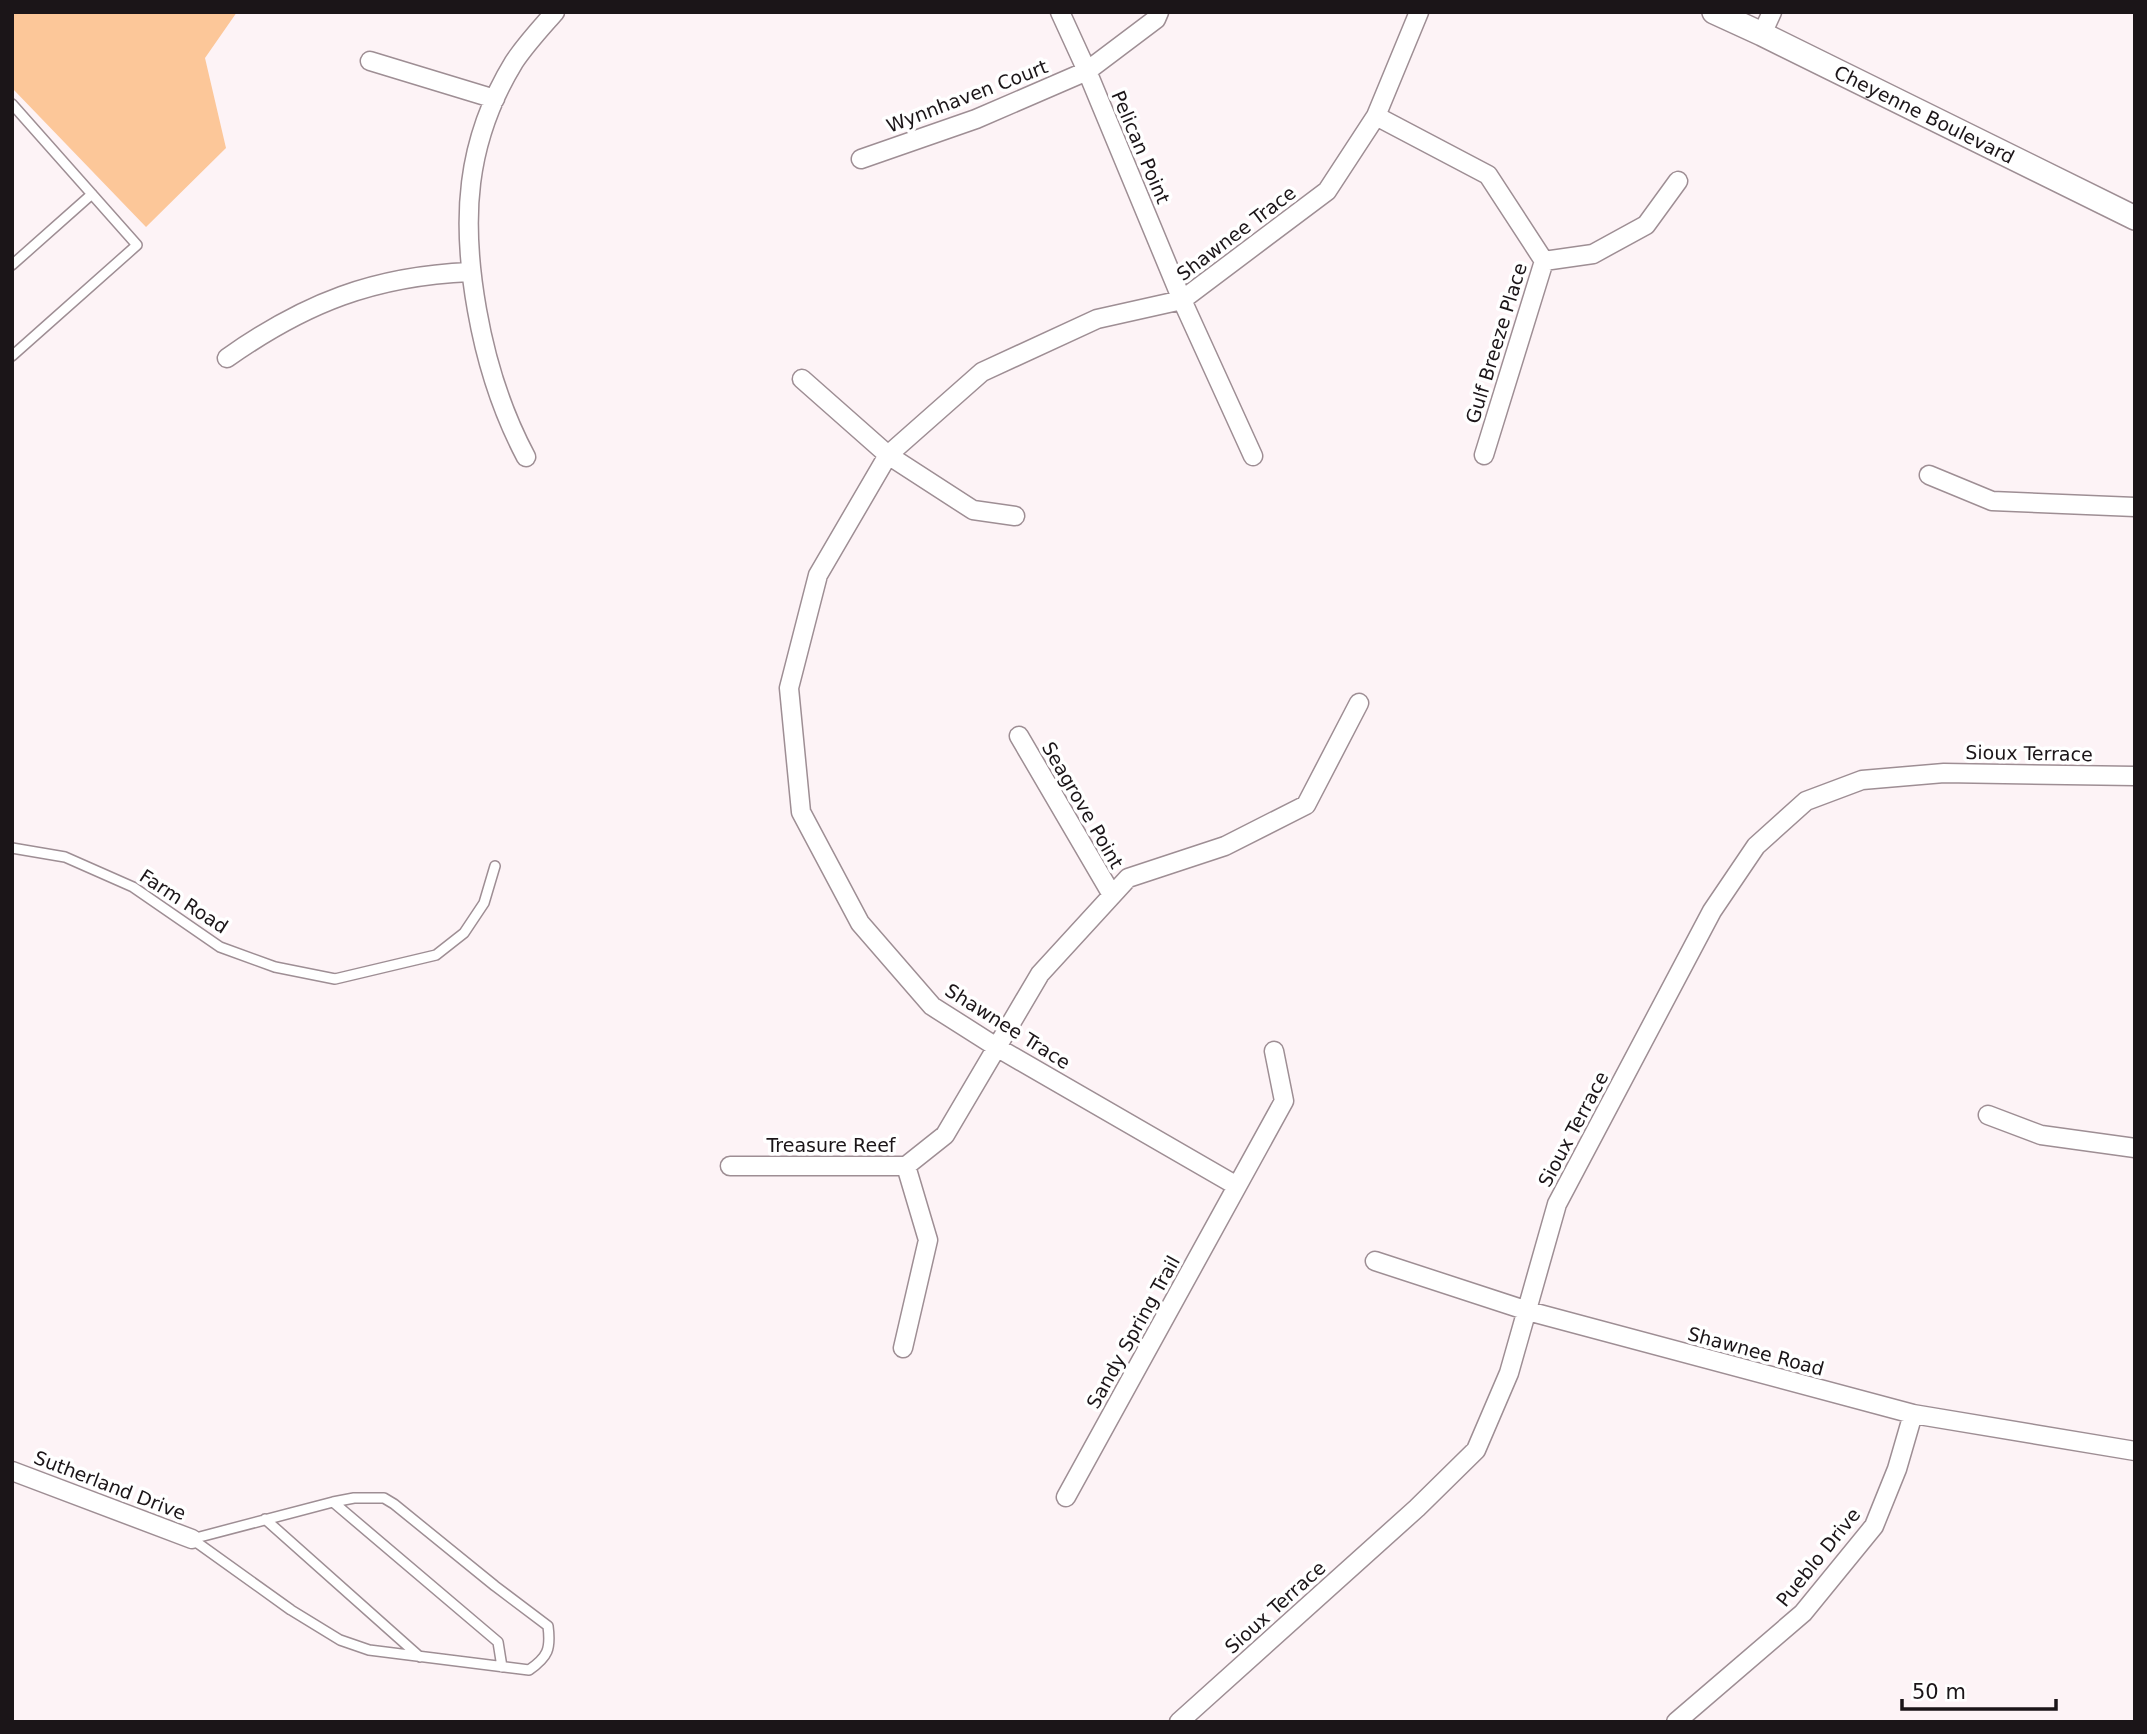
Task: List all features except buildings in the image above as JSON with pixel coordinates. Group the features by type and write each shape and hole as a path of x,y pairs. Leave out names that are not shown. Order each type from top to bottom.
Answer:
{"street":[{"path":"526,457 503,403 480,328 470,272 467,229 471,177 478,145 495,99 515,61 555,12"},
{"name":"Pelican Point","path":"1060,12 1252,457"},
{"name":"Wynnhaven Court","path":"861,159 976,119 1087,71 1156,19 1159,12"},
{"name":"Shawnee Trace","path":"1237,1186 998,1048 932,1006 860,923 801,812 789,688 818,575 888,455 982,372 1097,318 1182,300 1327,191 1376,116 1419,12"},
{"name":"Cheyenne Boulevard","path":"1714,12 2135,218"},
{"path":"1762,34 1772,12"},
{"path":"370,61 495,99"},
{"name":"Gulf Breeze Place","path":"1376,116 1488,175 1544,261 1484,455"},
{"path":"1544,261 1593,254 1646,225 1678,181"},
{"path":"227,358 289,318 362,288 406,278 470,272"},
{"path":"802,379 888,455 973,510 1015,516"},
{"path":"1929,475 1992,501 2135,507"},
{"name":"Treasure Reef","path":"730,1166 906,1166 945,1135 1040,974 1128,878 1225,846 1306,805 1359,704"},
{"name":"Seagrove Point","path":"1019,736 1112,895"},
{"name":"Sioux Terrace","path":"1179,1722 1417,1508 1476,1450 1509,1373 1557,1204 1712,911 1756,846 1806,801 1862,780 1944,773 2135,776"},
{"name":"Sandy Spring Trail","path":"1066,1497 1284,1101 1274,1051"},
{"path":"1988,1115 2041,1135 2135,1147"},
{"path":"903,1348 928,1240 906,1166"},
{"name":"Shawnee Road","path":"1375,1261 1528,1311 1913,1414 2135,1451"},
{"name":"Pueblo Drive","path":"1676,1722 1803,1613 1874,1526 1897,1469 1913,1414"},
{"name":"Sutherland Drive","path":"12,1471 192,1539"}],"lane":[{"path":"12,104 137,245 12,356"},
{"path":"12,265 92,194"},
{"name":"Farm Road","path":"12,848 65,857 133,887 220,947 275,967 335,979 436,955 464,933 484,903 495,866"},
{"path":"384,1498 548,1626 551,1643 542,1661 529,1670 369,1650 340,1640 291,1610 192,1539 333,1502 384,1498"},
{"path":"333,1502 498,1642 502,1667"},
{"path":"265,1519 421,1658"}],"shaded area":[{"path":"12,12 237,12 205,58 226,148 146,227 12,88"}]}
